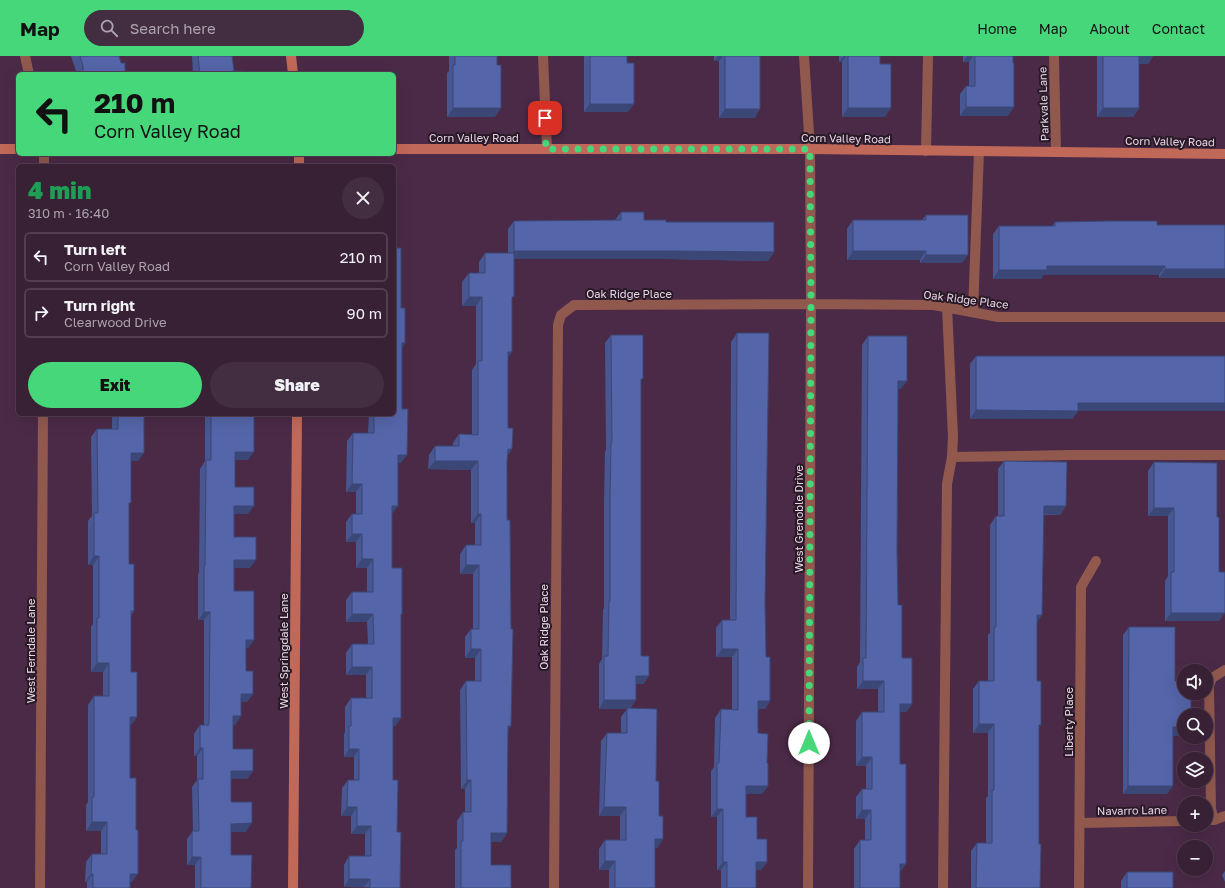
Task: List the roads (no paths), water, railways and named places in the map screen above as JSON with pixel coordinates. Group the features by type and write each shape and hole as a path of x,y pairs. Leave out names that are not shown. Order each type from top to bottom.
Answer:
{"main road":[{"path":"291,56 293,72"},
{"path":"0,149 16,149"},
{"name":"Corn Valley Road","path":"396,149 810,149 1225,154"},
{"name":"West Springdale Lane","path":"293,888 297,416"}],"street":[{"path":"25,56 29,72"},
{"path":"543,56 546,149"},
{"name":"West Grenoble Drive","path":"804,56 810,149 811,304 808,888"},
{"path":"926,151 928,56"},
{"name":"Parkvale Lane","path":"1054,56 1056,152"},
{"path":"973,312 979,151"},
{"name":"Oak Ridge Place","path":"554,888 558,325 561,315 574,305 811,304 934,305 998,317 1225,317"},
{"path":"943,888 947,484 952,457 953,437 947,307"},
{"name":"West Ferndale Lane","path":"40,888 43,416"},
{"path":"952,457 1225,455"},
{"name":"Liberty Place","path":"1079,888 1082,587 1096,561"},
{"path":"1211,796 1209,686 1212,678 1225,670"},
{"path":"1213,819 1225,816"},
{"name":"Navarro Lane","path":"1080,823 1177,821"}]}
